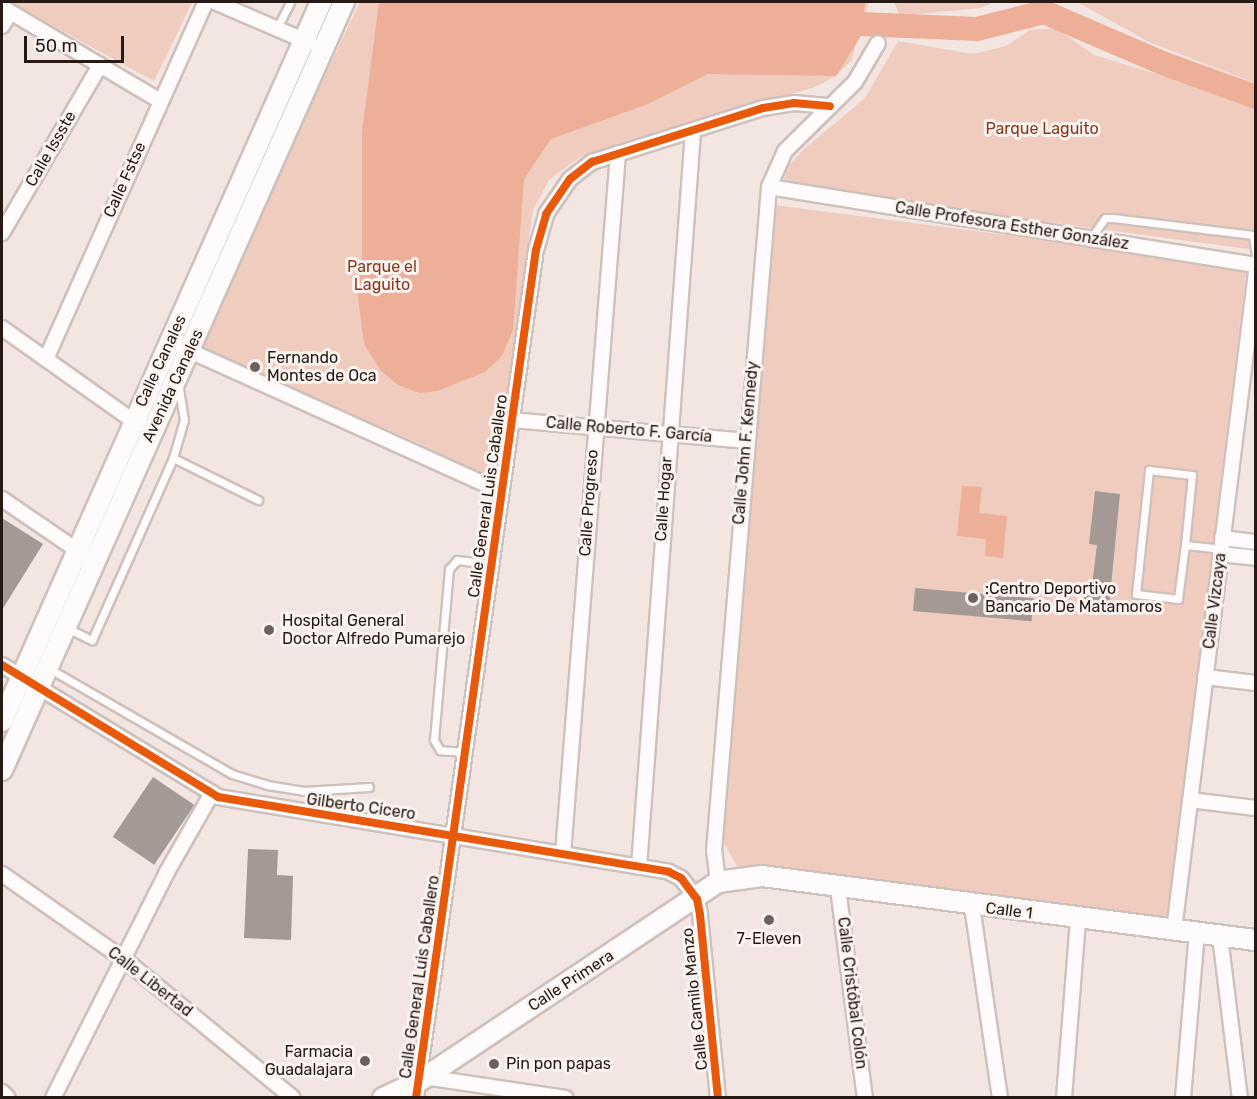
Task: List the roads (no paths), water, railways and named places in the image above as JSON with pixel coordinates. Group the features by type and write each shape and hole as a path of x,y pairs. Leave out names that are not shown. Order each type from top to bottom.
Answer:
{"main road":[{"name":"Calle Canales","path":"2,721 28,683 38,661 55,622 75,550 321,2"},
{"name":"Avenida Canales","path":"55,622 93,561 189,352 344,2"},
{"path":"2,770 28,683"},
{"name":"Calle 1","path":"718,882 762,876 972,906 1256,940"},
{"name":"Calle Primera","path":"383,1098 420,1086 697,899 718,882"}],"street":[{"name":"Calle Fstse","path":"46,359 159,101 206,2"},
{"path":"215,2 323,49"},
{"path":"2,26 6,10 159,101"},
{"name":"Calle John F. Kennedy","path":"718,882 714,852 746,441 769,187 785,151 855,82 878,43"},
{"name":"Calle Issste","path":"2,233 100,65"},
{"name":"Calle General Luis Caballero","path":"420,1086 536,250 546,214 555,196 583,167 618,153 782,104 830,106"},
{"name":"Calle Hogar","path":"639,867 668,434 693,131"},
{"name":"Calle Progreso","path":"563,854 594,427 618,153"},
{"name":"Calle Profesora Esther González","path":"769,187 1256,265"},
{"name":"Calle Vizcaya","path":"1174,930 1256,272"},
{"path":"2,328 152,434"},
{"path":"170,342 502,492"},
{"name":"Calle Roberto F. García","path":"513,420 746,441"},
{"path":"2,499 93,561"},
{"path":"1221,547 1256,542"},
{"path":"1221,547 1256,558"},
{"name":"Gilberto Cicero","path":"2,664 28,683 212,793 232,801 455,834 669,872 681,878 697,899"},
{"path":"1205,677 1256,683"},
{"path":"53,1098 125,960 166,872 212,793"},
{"path":"1190,800 1256,808"},
{"name":"Calle Libertad","path":"2,874 125,960 293,1098"},
{"name":"Calle Cristóbal Colón","path":"838,888 865,1098"},
{"name":"Calle Camilo Manzo","path":"697,899 718,1098"},
{"path":"972,906 1000,1098"},
{"path":"1064,1098 1078,919"},
{"path":"1183,1098 1197,933"},
{"path":"1220,936 1240,1098"},
{"path":"420,1086 566,1098"},
{"path":"2,1092 8,1098"}],"lane":[{"path":"277,28 290,2"},
{"path":"1091,238 1105,218 1253,236 1256,257"},
{"path":"55,622 92,640 173,458 184,420 183,396 176,378"},
{"path":"173,458 258,500"},
{"path":"1149,470 1192,475 1185,545 1178,599 1136,594 1149,470"},
{"path":"1185,545 1221,547"},
{"path":"466,753 440,750 434,740 449,569 457,560 492,564"},
{"path":"38,661 232,774 267,785 303,791 369,787"}],"waterway":[{"path":"861,24 977,29 1044,12 1165,64 1256,97"}],"place":[{"name":"Fernando Montes de Oca","path":"255,367"},
{"name":":Centro Deportivo Bancario De Matamoros","path":"973,598"},
{"name":"Hospital General Doctor Alfredo Pumarejo","path":"269,630"},
{"name":"7-Eleven","path":"769,920"},
{"name":"Farmacia Guadalajara","path":"365,1061"},
{"name":"Pin pon papas","path":"494,1064"}],"park label":[{"name":"Parque Laguito","path":"1042,129"},
{"name":"Parque el Laguito","path":"382,276"}]}
